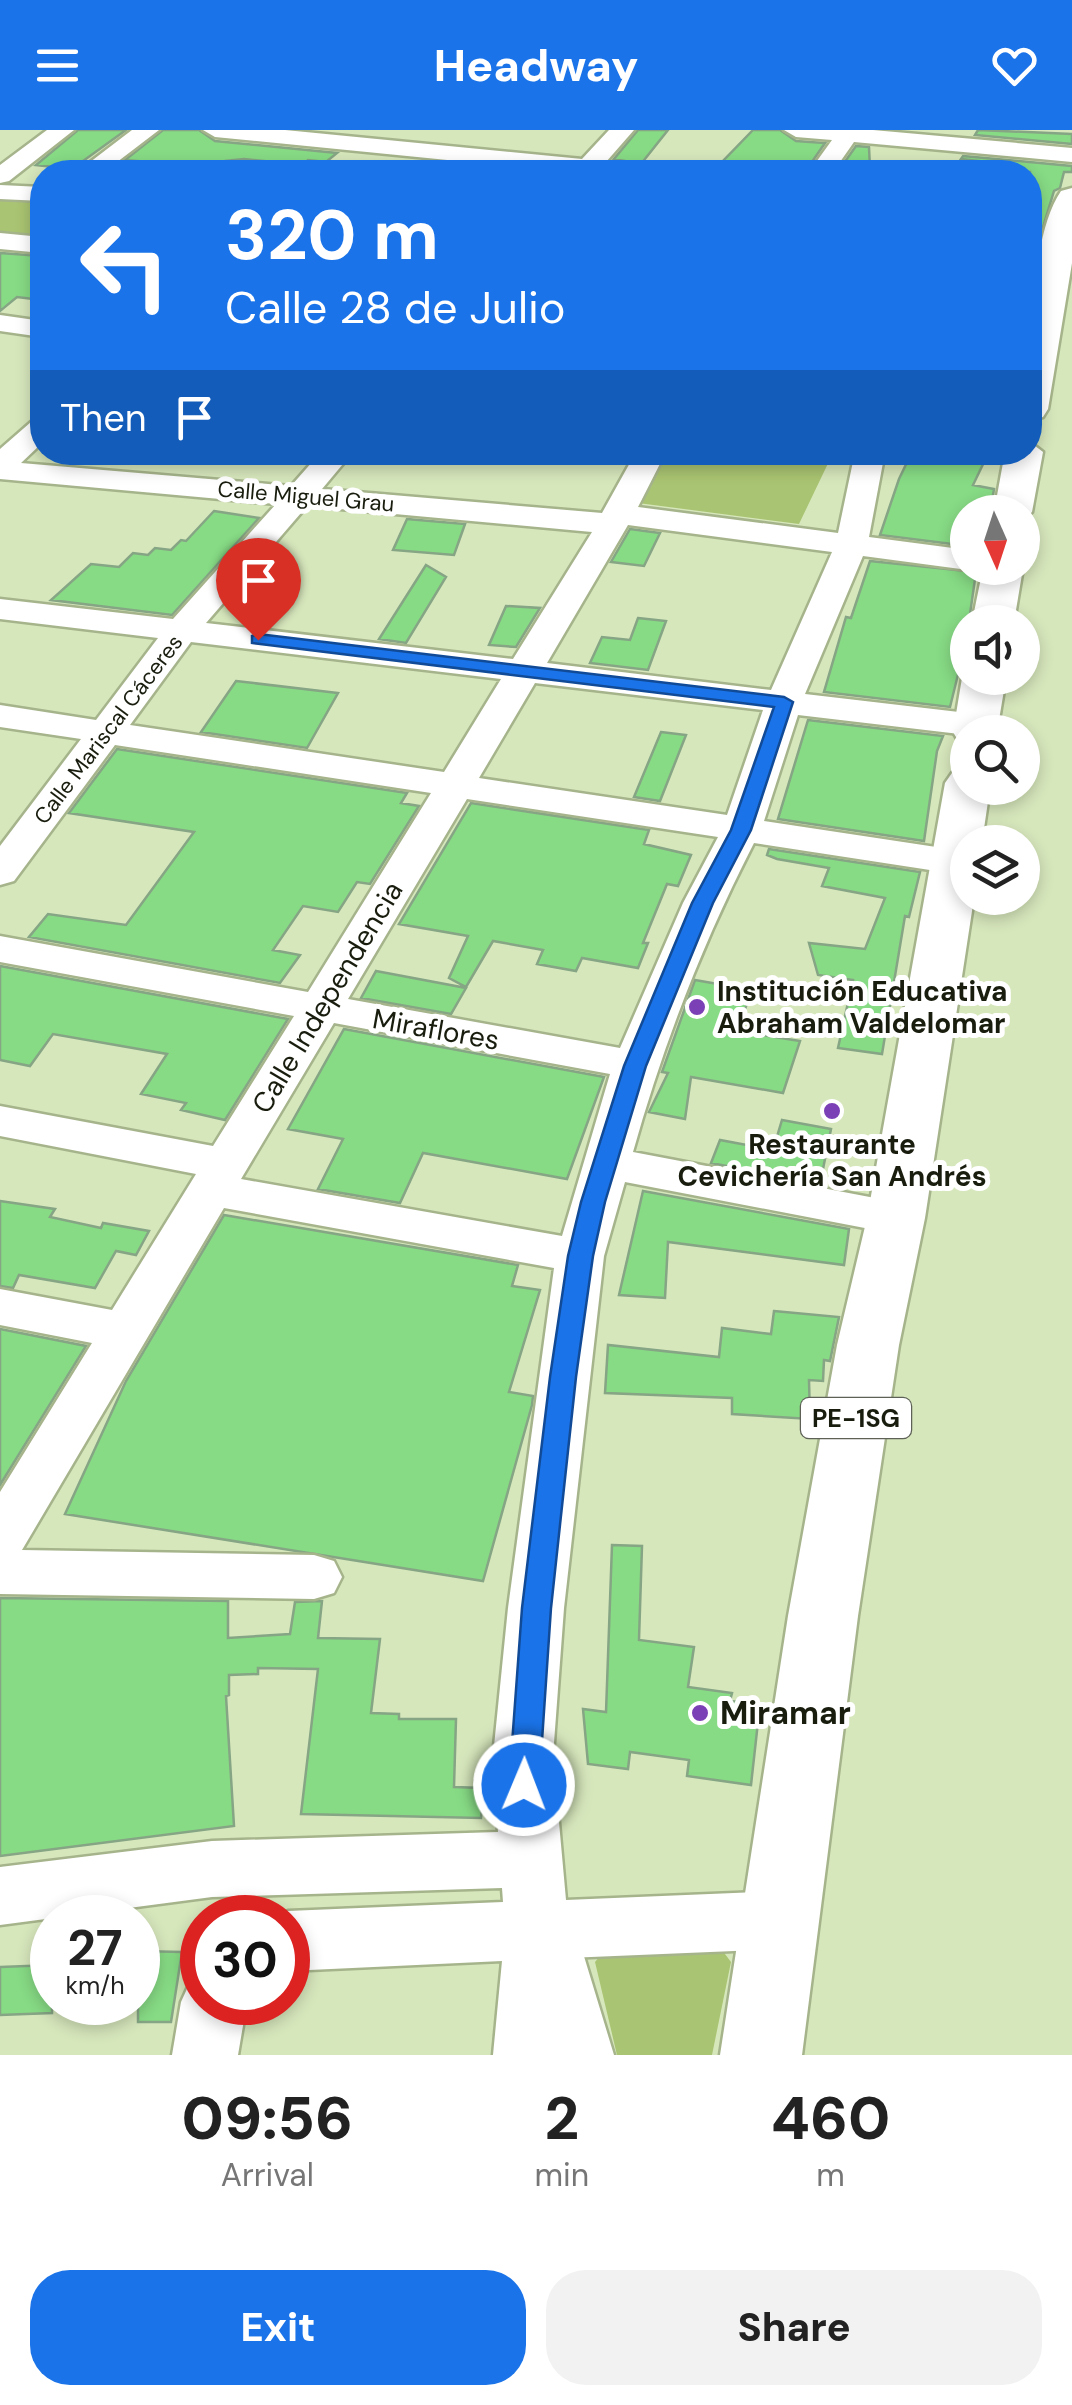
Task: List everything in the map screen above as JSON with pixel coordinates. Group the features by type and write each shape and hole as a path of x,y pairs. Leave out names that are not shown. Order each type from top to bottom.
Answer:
{"main road":[{"path":"1042,311 1055,247 1072,197"},
{"path":"1016,495 1020,465"},
{"name":"PE-1SG","path":"761,2055 830,1578 950,898"},
{"path":"533,1895 572,2055"}],"street":[{"path":"0,176 62,130"},
{"path":"106,160 147,130"},
{"path":"215,130 374,138 520,160"},
{"path":"595,160 622,130"},
{"path":"796,130 955,136 1072,154"},
{"path":"830,160 853,132"},
{"path":"945,160 955,136"},
{"path":"349,160 374,138"},
{"path":"0,192 30,193"},
{"path":"0,241 30,244"},
{"path":"0,323 30,327"},
{"path":"0,467 30,439"},
{"name":"Calle Mariscal Cáceres","path":"0,874 182,630 327,465"},
{"name":"Calle Independencia","path":"0,1539 524,671 644,465"},
{"path":"526,2055 533,1895 523,1756 536,1608 580,1256 604,1162 635,1066 702,903 741,830 784,702 852,543 867,465"},
{"name":"Calle Miguel Grau","path":"0,467 300,496 615,519 852,543 950,557"},
{"path":"0,609 784,702 950,742"},
{"path":"0,716 950,861"},
{"name":"Miraflores","path":"0,949 635,1066"},
{"path":"0,1121 219,1176 580,1256"},
{"path":"604,1162 896,1218"},
{"path":"0,1307 126,1330"},
{"path":"0,1572 314,1577"},
{"path":"0,1896 212,1870 533,1895 780,1920"},
{"path":"310,1937 533,1895"},
{"path":"206,2055 211,2025"}],"green space":[{"path":"0,196 30,198 30,236 0,233"},
{"path":"661,465 827,465 799,524 638,503"},
{"path":"606,1949 722,1950 731,1962 712,2055 617,2055 595,1962"}],"building":[{"path":"78,130 126,130 84,160 42,160"},
{"path":"163,130 199,130 215,141 337,153 328,160 125,160"},
{"path":"638,130 668,130 644,160 614,159"},
{"path":"753,130 780,130 796,141 825,143 813,160 724,160"},
{"path":"978,130 1072,134 1072,144 975,135"},
{"path":"856,146 869,147 870,160 846,160"},
{"path":"963,156 1007,160 970,160 961,159"},
{"path":"1042,163 1072,166 1072,172 1064,172 1060,188 1054,191 1042,231"},
{"path":"0,253 30,255 30,299 17,297 0,311"},
{"path":"906,465 983,465 973,485 994,489 993,495 950,495 950,544 880,535"},
{"path":"214,511 259,518 172,615 51,600 91,564 119,567 133,553 148,555 155,548 171,550 181,540 186,541"},
{"path":"407,519 465,524 454,555 393,550"},
{"path":"630,529 660,533 644,566 611,562"},
{"path":"870,561 950,569 950,585 974,585 971,605 950,605 950,707 824,692 846,617 851,618"},
{"path":"426,565 446,577 406,643 379,639"},
{"path":"506,606 540,608 516,647 489,645"},
{"path":"638,618 666,621 648,670 590,663 602,637 630,640"},
{"path":"236,681 338,693 307,748 201,732"},
{"path":"808,720 943,736 937,751 924,841 778,819"},
{"path":"661,732 686,735 660,801 634,797"},
{"path":"117,749 407,793 401,803 419,806 370,884 357,882 338,912 303,906 273,950 300,955 280,983 29,937 48,914 126,925 194,832 69,813"},
{"path":"471,803 649,830 644,844 691,855 678,886 667,884 643,943 648,943 638,968 582,958 576,971 537,964 543,950 493,941 466,987 449,978 468,936 399,924"},
{"path":"769,849 920,872 909,917 905,916 882,1054 838,1048 853,980 818,975 809,943 865,949 885,898 822,886 829,868 777,859 767,855"},
{"path":"0,966 288,1019 225,1120 181,1110 186,1103 141,1094 167,1054 53,1034 30,1066 0,1060"},
{"path":"376,971 466,988 451,1014 361,998"},
{"path":"695,980 752,990 737,1031 800,1041 783,1093 691,1077 685,1119 649,1112 668,1073 662,1072"},
{"path":"344,1029 604,1077 567,1179 423,1153 400,1203 318,1189 343,1139 288,1129"},
{"path":"782,1120 831,1129 820,1184 711,1163 720,1140 773,1150"},
{"path":"643,1191 849,1229 844,1265 668,1242 665,1298 619,1295"},
{"path":"0,1201 55,1209 50,1217 101,1228 103,1223 149,1231 136,1255 116,1251 95,1288 19,1275 13,1288 0,1286"},
{"path":"224,1215 518,1265 512,1286 540,1290 509,1392 533,1396 532,1405 483,1581 65,1514 126,1381"},
{"path":"774,1311 839,1317 830,1361 824,1360 823,1381 809,1380 810,1419 732,1414 732,1398 605,1393 608,1345 719,1357 722,1328 771,1334"},
{"path":"0,1329 86,1346 0,1485"},
{"name":"Miramar","path":"612,1545 642,1546 639,1640 694,1647 688,1687 732,1693 730,1701 760,1704 751,1785 687,1776 689,1760 630,1752 628,1769 588,1764 583,1709 606,1712"},
{"path":"0,1598 228,1601 228,1638 290,1634 295,1602 322,1601 318,1638 380,1639 371,1713 399,1714 399,1719 456,1719 454,1787 483,1788 481,1818 301,1814 318,1669 258,1668 258,1674 229,1675 226,1696 234,1826 0,1856"},
{"path":"160,1952 180,1952 171,2022 160,2022"},
{"path":"30,1966 30,2014 0,2015 0,1967"}],"place":[{"name":"Institución Educativa Abraham Valdelomar","path":"697,1007"},
{"name":"Restaurante Cevichería San Andrés","path":"832,1111"},
{"name":"Miramar","path":"700,1713"}],"route":[{"path":"258,640 784,702 741,830 702,903 635,1066 580,1256 536,1608 524,1785"}]}
